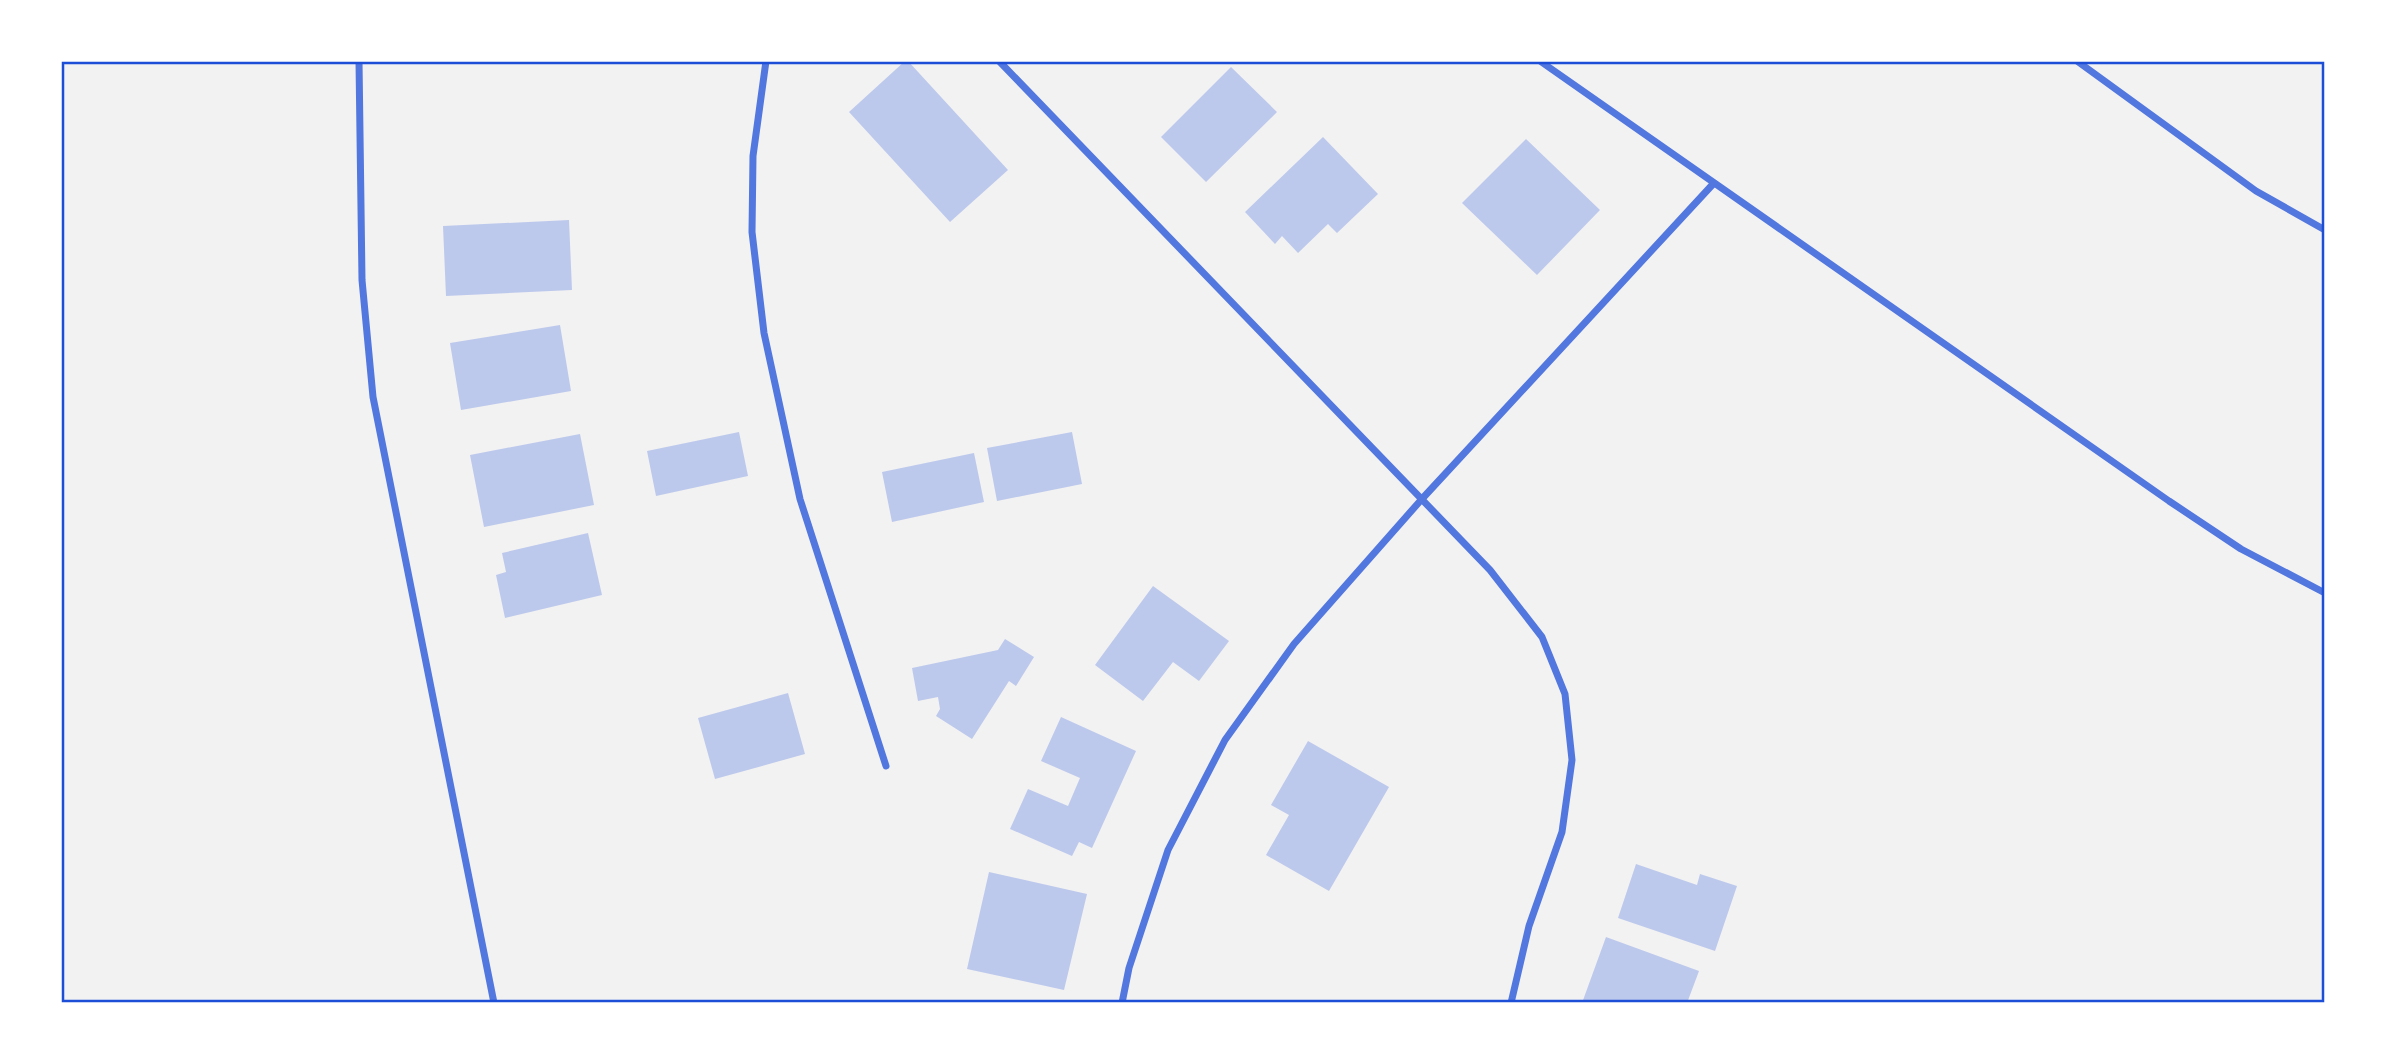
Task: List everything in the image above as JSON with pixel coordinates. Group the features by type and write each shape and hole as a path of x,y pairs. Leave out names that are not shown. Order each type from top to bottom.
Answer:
{"street":[{"path":"359,61 358,143 362,281 373,397 494,1003"},
{"path":"766,61 753,156 752,232 764,333 800,499 886,766"},
{"path":"999,61 1490,570 1542,637 1565,694 1572,760 1562,832 1530,926 1511,1003"},
{"path":"1540,61 2169,502 2241,549 2325,593"},
{"path":"2077,61 2256,191 2325,230"},
{"path":"1122,1003 1129,968 1168,850 1225,740 1294,644 1420,500 1714,184"}],"building":[{"path":"908,61 1008,170 950,222 849,112"},
{"path":"1231,67 1277,112 1206,182 1161,137"},
{"path":"1323,137 1378,194 1337,233 1328,224 1298,253 1282,236 1275,244 1245,212"},
{"path":"1526,139 1600,210 1537,275 1462,203"},
{"path":"569,220 572,290 446,296 443,226"},
{"path":"560,325 571,391 461,410 450,343"},
{"path":"739,432 748,476 656,496 647,451"},
{"path":"1072,432 1082,484 997,501 987,448"},
{"path":"580,434 594,505 484,527 470,455"},
{"path":"974,453 984,502 892,522 882,472"},
{"path":"588,533 602,595 505,618 496,575 506,572 502,553"},
{"path":"1153,586 1229,641 1199,681 1173,662 1143,701 1095,665"},
{"path":"1005,639 1034,657 1016,686 1009,681 972,739 936,716 940,709 938,697 918,701 912,668 998,650"},
{"path":"788,693 805,754 715,779 698,718"},
{"path":"1061,717 1136,751 1092,848 1079,842 1072,856 1010,829 1028,789 1068,806 1080,778 1041,761"},
{"path":"1308,741 1389,787 1329,891 1266,855 1289,815 1271,805"},
{"path":"1636,864 1697,885 1700,874 1737,886 1715,951 1618,918"},
{"path":"989,872 1087,894 1064,990 967,969"},
{"path":"1606,937 1699,971 1687,1003 1582,1003"}]}
